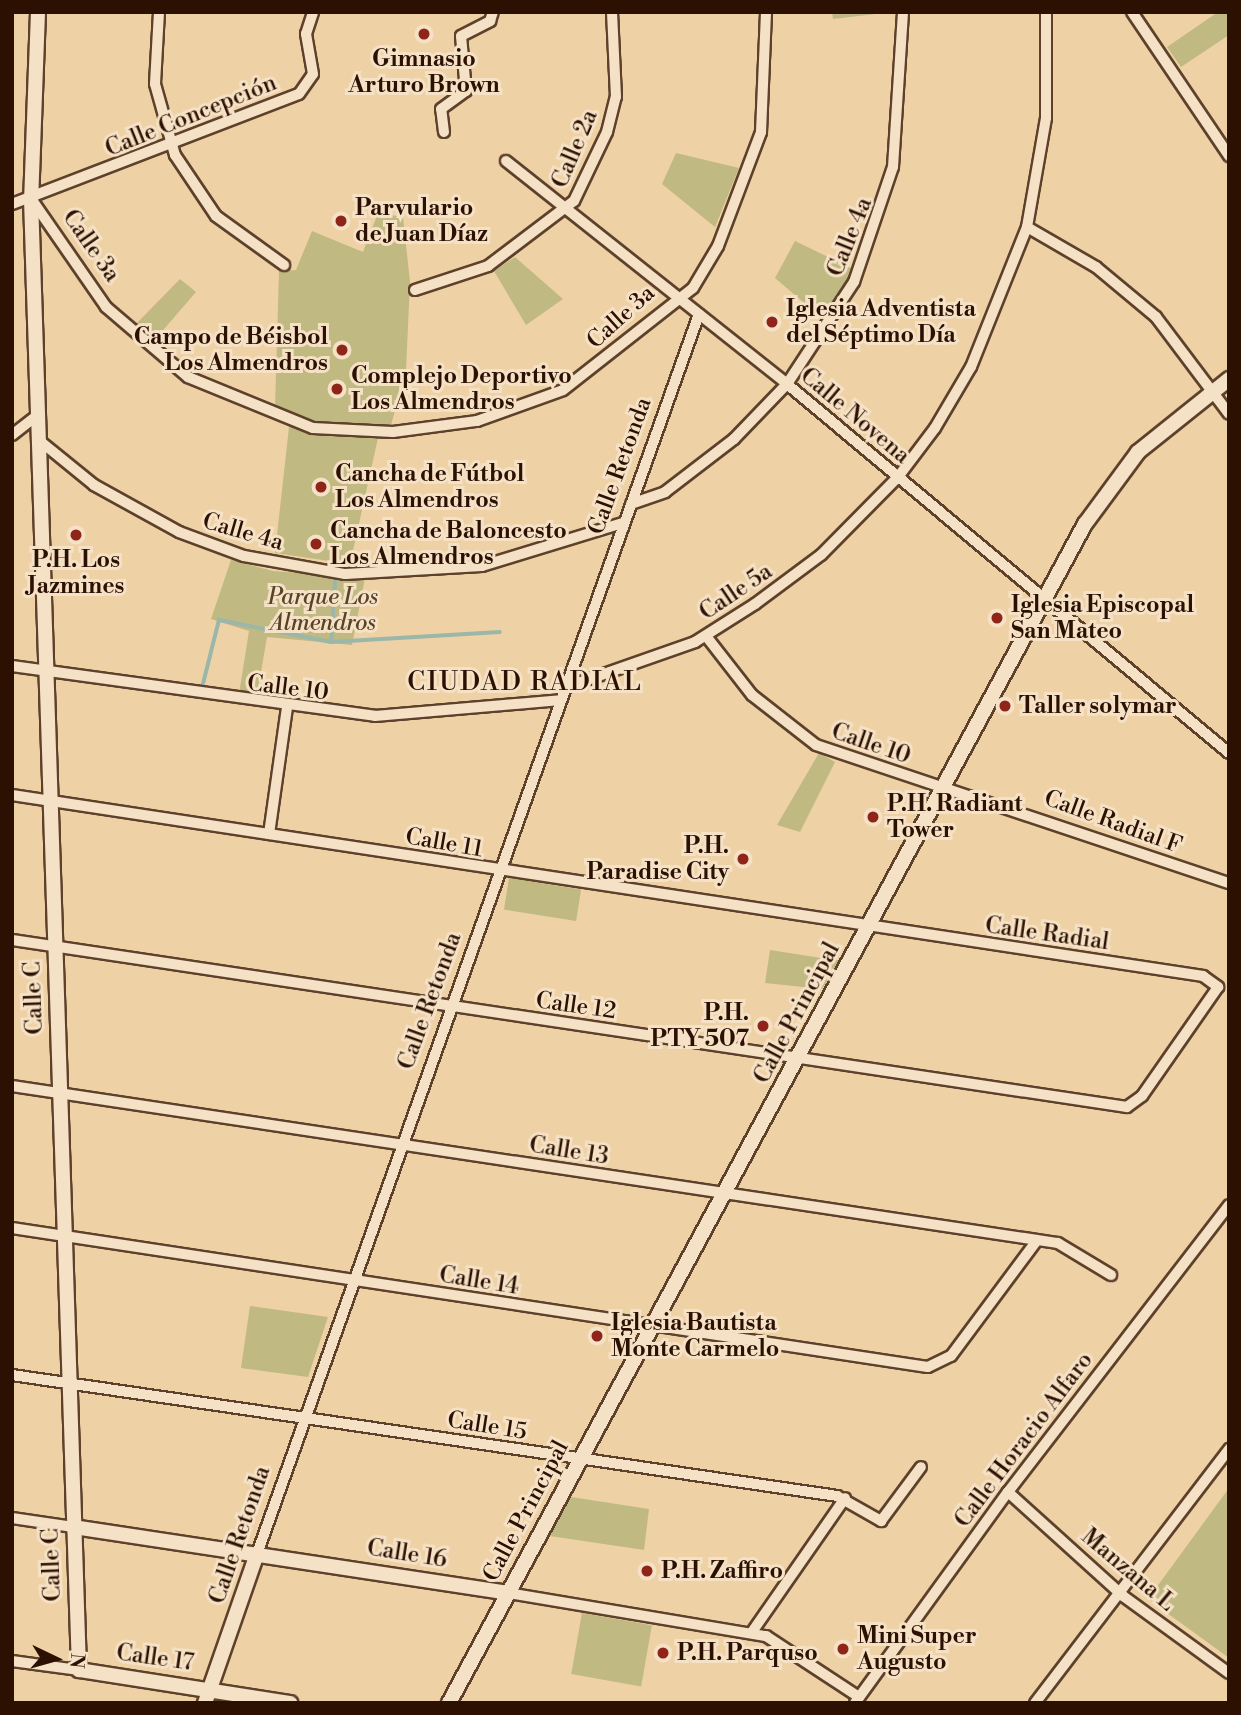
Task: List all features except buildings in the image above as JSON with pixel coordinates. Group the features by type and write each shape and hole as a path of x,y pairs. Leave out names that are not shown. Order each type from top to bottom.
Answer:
{"street":[{"name":"Calle 3a","path":"38,12 31,199 82,278 136,337 188,377 313,428 412,431 515,410 601,366 678,296 693,288 718,246 756,150 768,78 766,12"},
{"path":"159,12 155,84 171,145 216,216 284,265"},
{"name":"Calle Concepción","path":"12,205 171,145 310,86 306,34 313,12"},
{"path":"444,132 441,109 466,91 461,36 490,21 493,12"},
{"name":"Calle 2a","path":"415,290 488,266 569,207 607,132 615,97 612,12"},
{"name":"Calle 4a","path":"631,504 644,503 691,475 787,384 848,293 880,220 902,103 902,12"},
{"name":"Calle 5a","path":"564,688 641,666 706,636 821,555 898,477 971,367 1027,227 1046,118 1046,12"},
{"path":"1132,12 1229,156"},
{"name":"Calle Novena","path":"506,161 569,207 787,384 1229,753"},
{"name":"Calle C","path":"31,199 79,1670"},
{"path":"1027,227 1134,296 1213,390 1229,414"},
{"name":"Calle Retonda","path":"207,1696 699,314"},
{"name":"Calle Principal","path":"449,1703 1044,600 1122,470 1229,379"},
{"path":"12,435 39,414"},
{"name":"Calle 4a","path":"40,441 94,485 178,532 244,556 345,574 482,566 623,523"},
{"name":"Calle 10","path":"706,636 752,695 816,745 944,786"},
{"name":"Calle 10","path":"12,666 287,707 420,716 560,700"},
{"path":"270,834 287,707"},
{"name":"Calle Radial F","path":"944,786 1229,883"},
{"name":"Calle 11","path":"12,795 869,927"},
{"name":"Calle Radial","path":"869,927 1217,983 1135,1104"},
{"name":"Calle 12","path":"12,940 798,1059 1135,1104"},
{"name":"Calle 13","path":"12,1086 1037,1240 1068,1246 1111,1275"},
{"name":"Calle Horacio Alfaro","path":"857,1700 1007,1492 1225,1218 1229,1205"},
{"name":"Calle 14","path":"12,1228 652,1327 940,1366 1037,1240"},
{"name":"Calle 15","path":"12,1375 845,1498 881,1521 921,1466"},
{"path":"1035,1703 1124,1596 1229,1449"},
{"name":"Manzana L","path":"1007,1492 1124,1596 1229,1673"},
{"path":"752,1632 845,1498"},
{"name":"Calle 16","path":"12,1518 752,1632 797,1651 857,1700"},
{"name":"Calle 17","path":"12,1661 79,1670 207,1696 290,1703"}],"green space":[{"path":"832,12 893,12 833,19"},
{"path":"1218,12 1229,12 1229,35 1181,67 1167,47"},
{"path":"676,153 739,168 715,227 662,184"},
{"name":"Complejo Deportivo Los Almendros","path":"378,213 403,217 410,282 406,370 391,425 378,438 350,564 275,553 289,427 275,407 279,271 296,270 312,231 363,252"},
{"path":"795,241 853,269 823,319 775,278"},
{"path":"515,257 563,299 526,325 494,271"},
{"path":"180,279 196,292 152,343 134,326"},
{"name":"Parque Los Almendros","path":"231,560 273,571 365,578 352,645 267,637 257,696 239,694 249,631 211,619"},
{"path":"819,753 835,762 800,832 777,825"},
{"path":"509,878 581,889 576,921 504,910"},
{"path":"770,950 841,960 822,989 765,983"},
{"path":"250,1306 328,1317 308,1377 241,1368"},
{"path":"1229,1488 1229,1658 1148,1599"},
{"path":"571,1497 649,1509 644,1550 550,1536"},
{"path":"582,1613 652,1625 641,1686 571,1674"}],"waterway":[{"path":"202,688 219,620 331,642 335,581"},
{"path":"331,642 500,632"}],"place":[{"name":"Gimnasio Arturo Brown","path":"424,34"},
{"name":"Parvulario de Juan Díaz","path":"341,221"},
{"name":"Iglesia Adventista del Séptimo Día","path":"772,322"},
{"name":"Campo de Béisbol Los Almendros","path":"342,350"},
{"name":"Complejo Deportivo Los Almendros","path":"337,389"},
{"name":"Cancha de Fútbol Los Almendros","path":"321,487"},
{"name":"P.H. Los Jazmines","path":"76,535"},
{"name":"Cancha de Baloncesto Los Almendros","path":"316,544"},
{"name":"Iglesia Episcopal San Mateo","path":"997,618"},
{"name":"Taller solymar","path":"1005,706"},
{"name":"P.H. Radiant Tower","path":"873,817"},
{"name":"P.H. Paradise City","path":"743,859"},
{"name":"P.H. PTY 507","path":"763,1026"},
{"name":"Iglesia Bautista Monte Carmelo","path":"597,1336"},
{"name":"P.H. Zaffiro","path":"647,1571"},
{"name":"Mini Super Augusto","path":"843,1649"},
{"name":"P.H. Parquso","path":"663,1653"}],"district":[{"name":"CIUDAD RADIAL","path":"525,683"}]}
